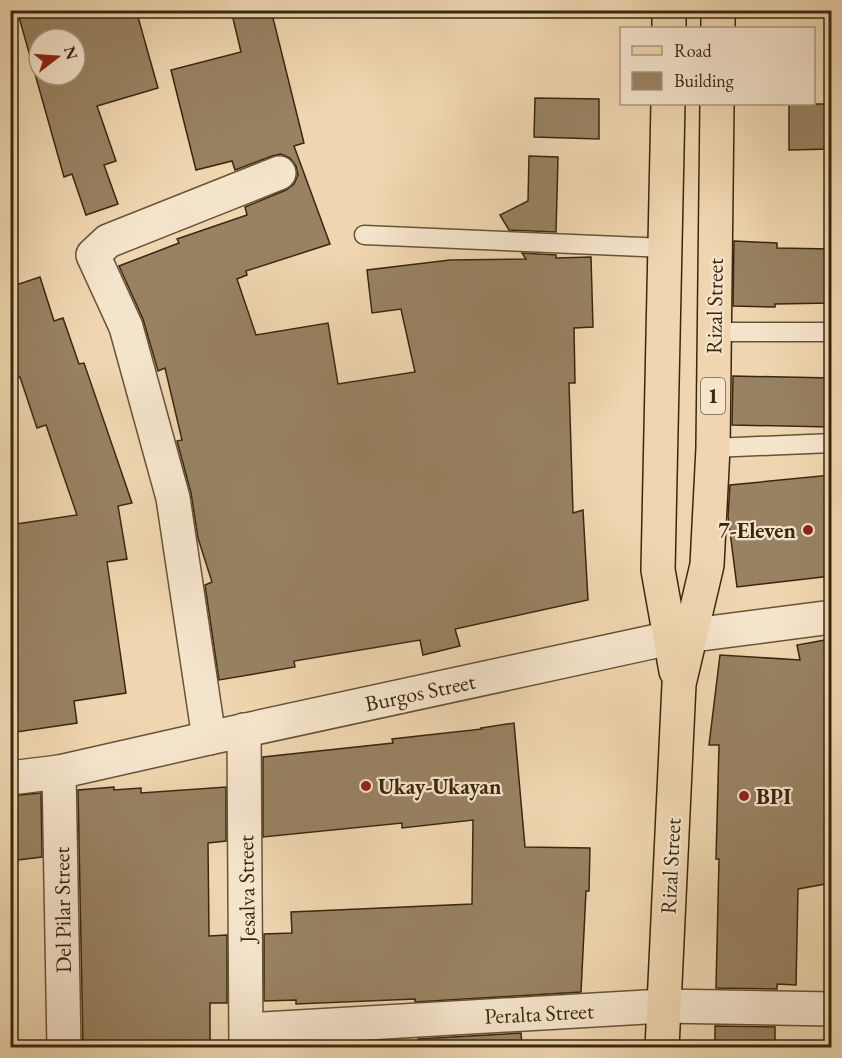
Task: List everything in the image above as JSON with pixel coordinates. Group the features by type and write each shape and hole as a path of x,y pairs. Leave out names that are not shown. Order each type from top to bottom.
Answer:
{"main road":[{"path":"669,10 669,27"},
{"path":"718,10 718,27"},
{"name":"Rizal Street","path":"668,105 658,570 680,636"},
{"name":"Rizal Street","path":"662,1047 680,636 707,565 713,448 717,105"}],"street":[{"path":"209,738 173,498 126,327 93,255 108,241 279,173"},
{"name":"Burgos Street","path":"10,778 59,772 680,636 831,617"},
{"name":"Jesalva Street","path":"244,730 247,1039"},
{"name":"Del Pilar Street","path":"59,772 64,1047"},
{"name":"Peralta Street","path":"247,1039 663,1006 831,1009"}],"lane":[{"path":"364,235 666,248"},
{"path":"714,332 831,332"},
{"path":"713,448 831,442"}],"building":[{"path":"17,10 136,10 158,88 97,106 116,161 104,165 118,204 86,215 72,174 64,177 39,87 87,87 87,27 27,27 27,46"},
{"path":"231,10 271,10 304,143 294,146 330,244 246,271 247,275 237,279 256,335 328,323 338,384 415,372 401,309 372,313 367,270 450,260 526,259 522,253 556,255 556,258 591,257 593,327 574,328 575,383 569,383 573,513 583,510 588,600 455,629 460,646 423,655 420,640 294,661 295,667 219,680 205,585 212,582 198,538 191,493 177,441 182,440 165,368 158,371 143,319 119,266 179,243 177,239 247,215 245,207 286,190 294,184 298,175 296,166 290,158 281,154 235,170 232,161 196,170 171,70 241,52"},
{"path":"535,98 599,99 599,139 534,137"},
{"path":"831,104 831,149 789,150 789,105"},
{"path":"529,156 558,157 556,232 509,230 500,215 528,201"},
{"path":"734,241 777,243 777,248 831,249 831,303 775,304 775,307 733,306"},
{"path":"40,277 54,321 63,318 79,364 84,363 132,503 118,506 127,559 107,562 126,693 74,701 77,723 10,733 10,525 77,515 46,425 37,428 20,377 10,380 10,287"},
{"path":"733,376 831,378 831,427 732,425"},
{"path":"831,475 831,576 737,587 728,516 730,485"},
{"path":"831,639 831,883 798,889 796,985 777,984 777,989 716,988 719,745 709,745 720,655 800,660 797,645"},
{"path":"514,723 525,847 590,848 581,992 415,1002 415,999 296,1004 296,1000 264,1001 264,934 292,933 291,912 472,904 473,820 402,828 402,823 263,837 263,757 393,743 392,739"},
{"path":"114,787 114,790 141,788 141,793 226,787 226,841 208,843 209,936 227,935 227,1003 210,1003 210,1042 83,1044 78,790"},
{"path":"41,793 42,857 10,861 10,796"},
{"path":"715,1026 775,1027 775,1047 715,1047"},
{"path":"521,1033 522,1047 418,1047 418,1039"}],"place":[{"name":"7-Eleven","path":"808,530"},
{"name":"Ukay-Ukayan","path":"366,786"},
{"name":"BPI","path":"744,796"}]}
